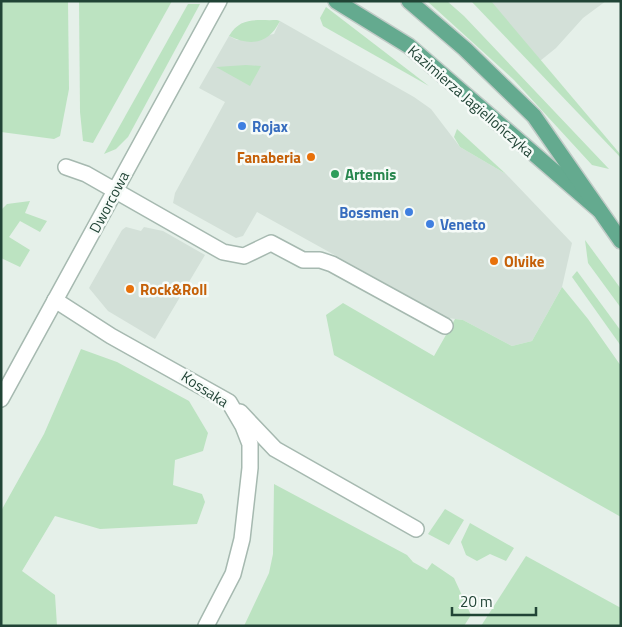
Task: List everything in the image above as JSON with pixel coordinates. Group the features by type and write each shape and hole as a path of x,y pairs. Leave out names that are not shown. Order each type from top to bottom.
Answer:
{"main road":[{"name":"Kazimierza Jagiellończyka","path":"336,1 409,46 599,210"},
{"name":"Kazimierza Jagiellończyka","path":"409,1 465,49 534,116 621,241"}],"street":[{"name":"Dworcowa","path":"1,399 219,2"},
{"path":"66,167 86,174 223,252 244,256 271,243 303,260 320,260 332,264 445,326"},
{"name":"Kossaka","path":"55,300 111,336 229,402 244,426 250,444 250,468 242,539 235,565 206,626"},
{"path":"229,402 254,424 275,449 416,529"}],"shaded area":[{"path":"489,1 606,1 583,18 556,48 540,61"},
{"path":"280,21 414,97 431,109 460,147 506,174 572,243 562,287 532,341 512,346 463,320 448,318 257,212 243,236 236,238 173,203 175,193 225,102 199,88 229,36 237,40 274,34"},
{"path":"126,227 141,231 144,227 163,231 205,255 155,339 108,311 89,288 122,230"}],"green space":[{"path":"1,1 68,1 69,89 60,136 54,139 1,132"},
{"path":"79,1 172,1 93,143 83,141 80,112"},
{"path":"427,1 447,1 464,16 609,169 592,165 514,80"},
{"path":"471,1 491,1 621,155 621,158"},
{"path":"188,4 200,4 128,137 116,149 104,154"},
{"path":"326,7 429,86 323,26 320,18"},
{"path":"280,21 271,34 259,41 245,41 229,36 244,22"},
{"path":"261,66 250,86 216,67"},
{"path":"457,129 506,174 460,147 454,137"},
{"path":"30,201 25,213 47,221 40,232 20,221 9,237 30,250 20,267 1,258 1,210 7,204"},
{"path":"585,240 621,289 621,308 588,263"},
{"path":"577,271 621,331 621,346 572,277"},
{"path":"562,287 588,319 621,366 621,517 334,355 326,315 343,303 434,356 455,319 463,320 512,346 532,341"},
{"path":"81,349 117,362 189,401 208,433 203,451 175,460 173,485 202,494 205,502 197,524 100,529 55,516 22,571 55,595 57,626 1,626 1,511 44,434"},
{"path":"274,484 407,555 413,562 427,570 432,563 454,578 471,615 464,626 244,626 269,573 273,554"},
{"path":"445,509 464,520 449,545 428,534"},
{"path":"470,523 514,548 506,561 490,554 477,561 466,555 461,542"},
{"path":"526,556 621,608 621,626 481,626"}],"place":[{"name":"Rojax","path":"242,126"},
{"name":"Fanaberia","path":"311,157"},
{"name":"Artemis","path":"335,174"},
{"name":"Bossmen","path":"409,212"},
{"name":"Veneto","path":"430,224"},
{"name":"Olvike","path":"494,261"},
{"name":"Rock&Roll","path":"130,289"}]}
